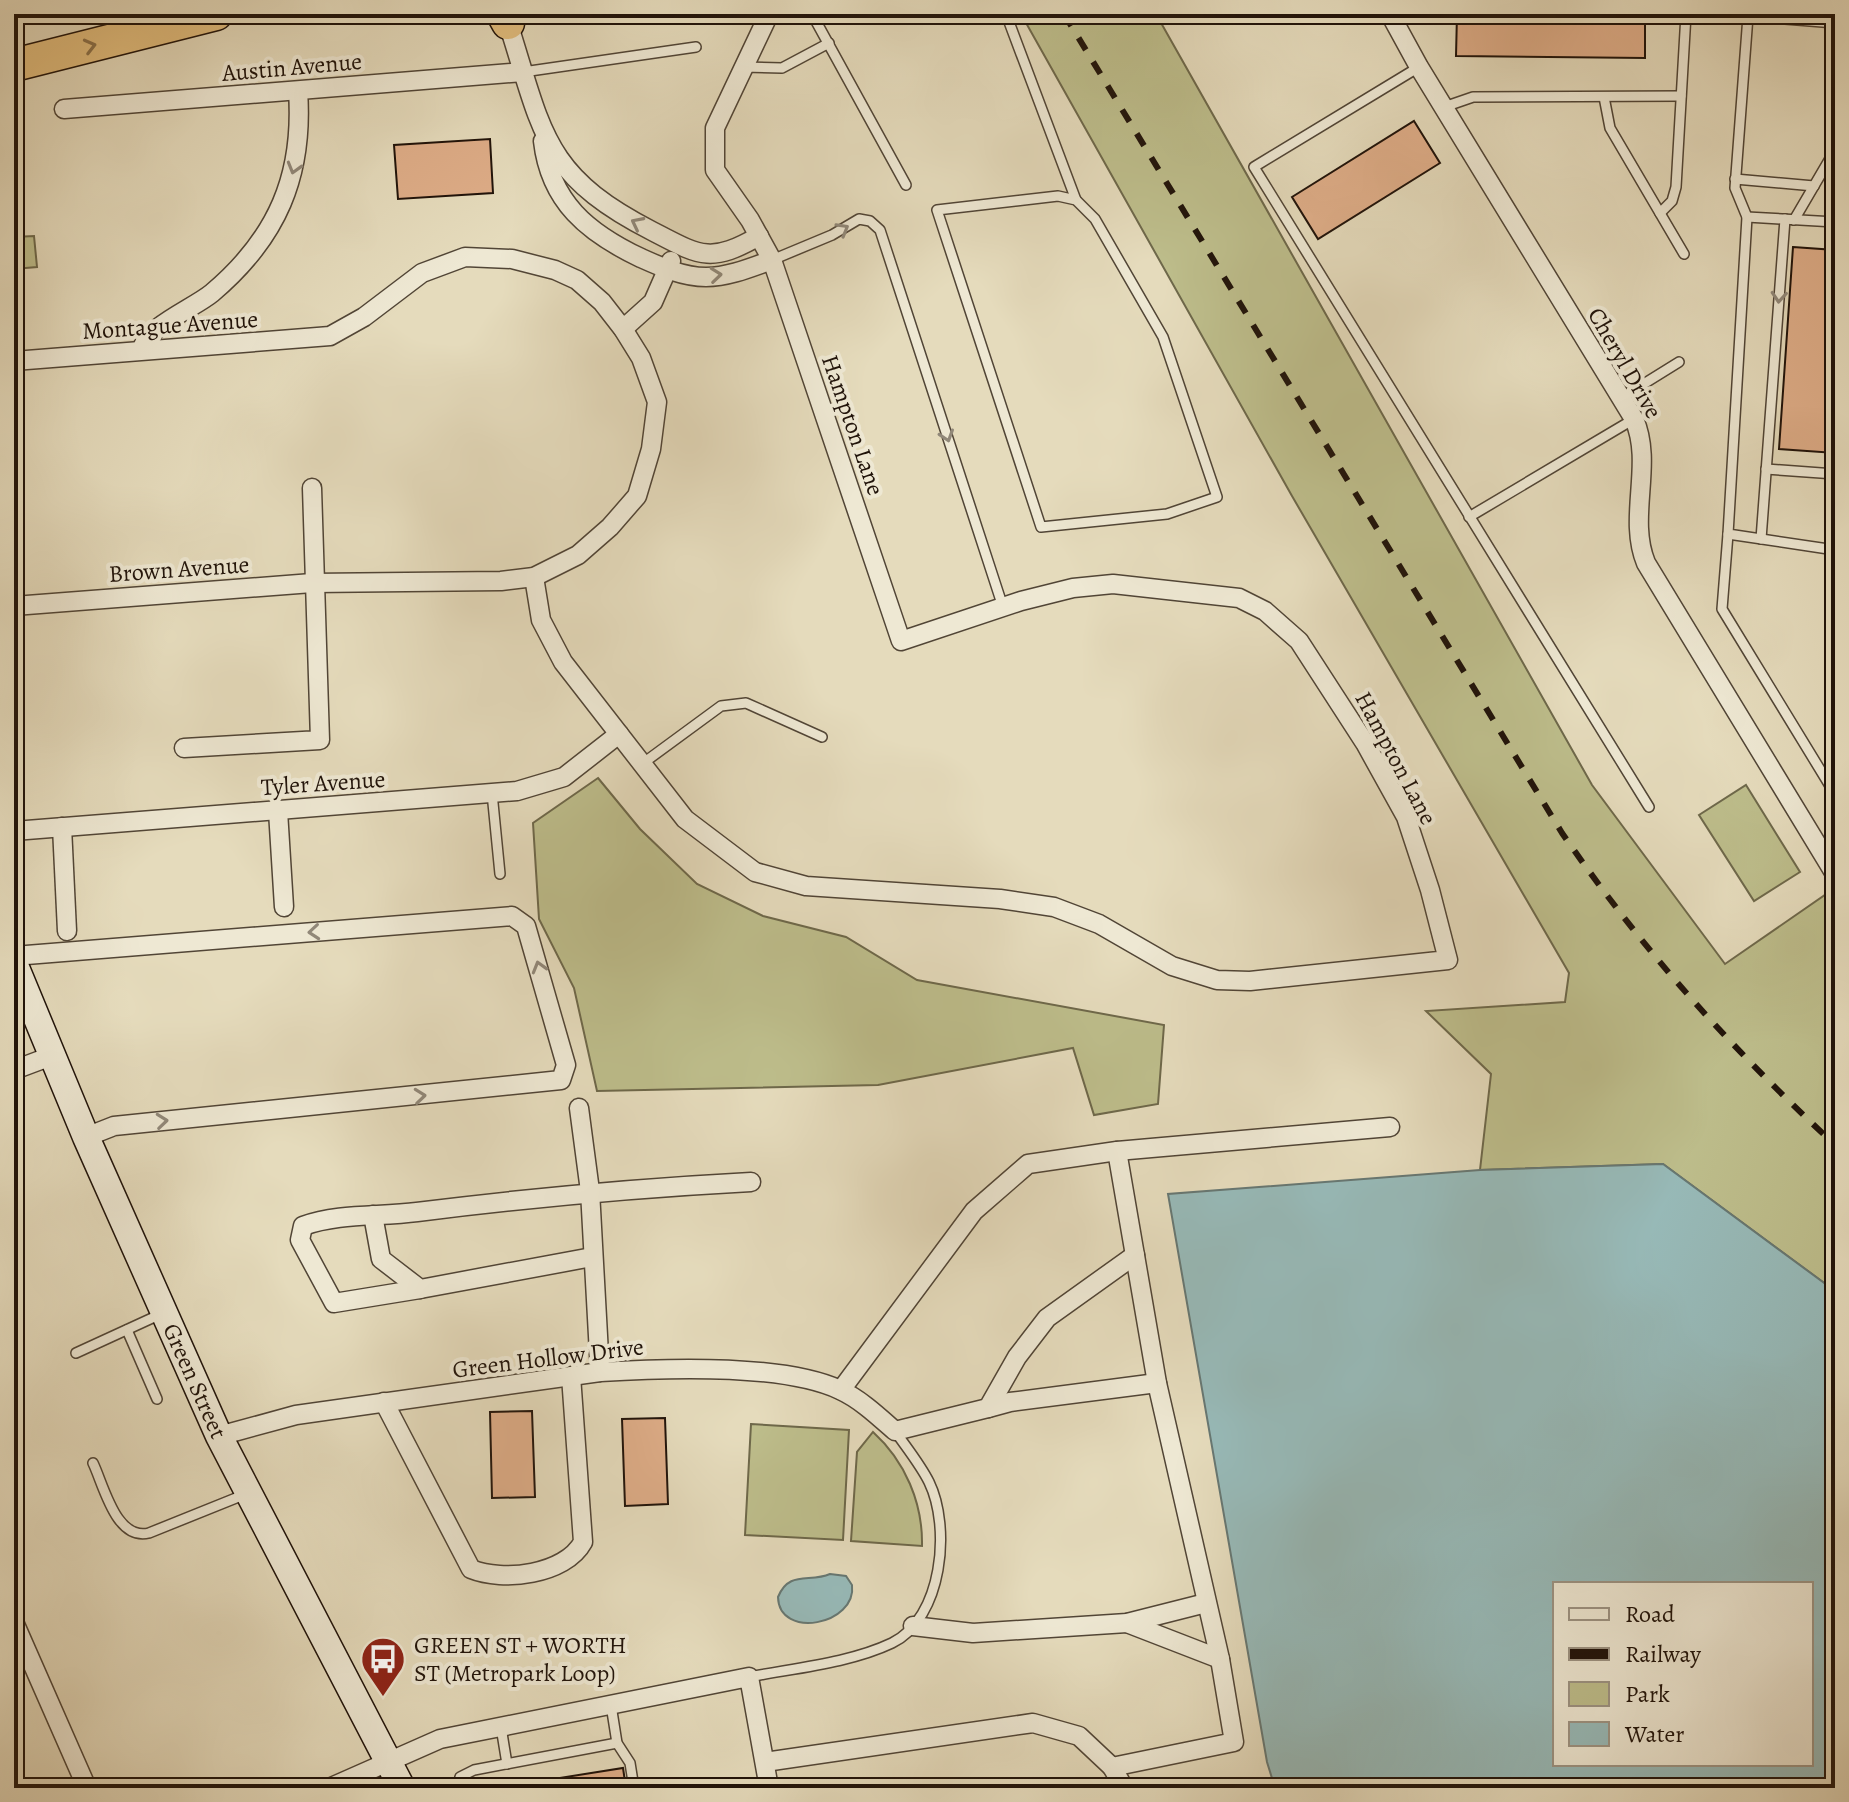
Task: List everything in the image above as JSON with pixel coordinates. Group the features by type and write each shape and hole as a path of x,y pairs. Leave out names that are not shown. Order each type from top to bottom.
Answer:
{"highway":[{"path":"14,65 216,14"}],"street":[{"name":"Hampton Lane","path":"534,577 541,620 550,643 685,819 755,872 806,886 1000,899 1054,907 1099,924 1172,966 1217,980 1250,981 1448,960 1430,890 1406,817 1365,743 1299,641 1265,611 1239,598 1113,584 1073,588 1003,607 901,641 772,260 715,170 715,128 769,14"},
{"name":"Cheryl Drive","path":"1390,14 1419,67 1634,419 1641,446 1639,536 1646,563 1835,874"},
{"path":"506,17 542,131 554,187 592,232 668,269 690,275 718,276 772,260"},
{"name":"Austin Avenue","path":"64,109 523,72"},
{"path":"142,350 150,333 189,310 225,281 270,226 285,196 298,154 298,91"},
{"path":"542,131 569,173 608,208 678,245 714,256 759,236"},
{"path":"592,232 608,208"},
{"path":"534,577 578,555 610,527 637,496 651,449 657,402 641,358 623,329 653,302 678,245"},
{"name":"Montague Avenue","path":"14,361 330,336 364,317 422,273 465,257 512,259 566,275 591,291 623,329"},
{"path":"184,748 320,740 312,583 312,488"},
{"name":"Brown Avenue","path":"14,606 312,583 501,581 534,577"},
{"name":"Tyler Avenue","path":"14,831 492,793 555,782 619,734"},
{"path":"278,811 284,907"},
{"path":"62,827 67,931"},
{"path":"14,956 512,916 526,926 566,1065 561,1080 114,1126 86,1137"},
{"name":"Green Street","path":"14,963 86,1137 219,1436 402,1788"},
{"path":"14,1070 54,1055"},
{"path":"579,1108 590,1191 600,1372"},
{"path":"841,1390 974,1211 1028,1164 1117,1151 1390,1127"},
{"path":"1112,1767 1234,1742 1220,1659 1157,1383 1117,1151"},
{"path":"592,1257 334,1303 300,1240 303,1226 324,1218 590,1191 751,1182"},
{"path":"373,1215 381,1259 420,1289"},
{"path":"988,1408 1017,1357 1047,1318 1135,1255"},
{"name":"Green Hollow Drive","path":"219,1436 296,1415 600,1372 646,1369 804,1378 841,1390 895,1431"},
{"path":"384,1402 471,1569 485,1575 552,1570 577,1554 583,1542 571,1376"},
{"path":"895,1431 1010,1402 1157,1383"},
{"path":"913,1626 973,1633 1127,1623 1206,1603"},
{"path":"14,1622 87,1788"},
{"path":"1127,1623 1220,1659"},
{"path":"329,1788 440,1739 749,1677 769,1788"},
{"path":"765,1762 1033,1723 1079,1736 1112,1767 1124,1788"}],"lane":[{"path":"812,14 906,185"},
{"path":"1006,14 1076,200 1095,219 1163,337 1217,497 1167,514 1041,527 937,210 1058,196 1076,200"},
{"path":"1660,213 1669,205 1676,187 1686,14"},
{"path":"1835,23 1748,15 1735,179 1735,188 1747,217 1722,609 1835,794"},
{"path":"743,67 782,68 829,43"},
{"path":"523,72 696,47"},
{"path":"1419,67 1254,167 1649,807"},
{"path":"1444,107 1473,97 1681,96"},
{"path":"1604,97 1610,128 1684,254"},
{"path":"1761,539 1790,220 1835,150"},
{"path":"1735,179 1814,186"},
{"path":"1747,217 1835,222"},
{"path":"772,260 832,235 859,219 870,221 880,230 1003,607"},
{"path":"1621,398 1679,362"},
{"path":"1469,517 1634,419"},
{"path":"1766,469 1835,474"},
{"path":"1728,534 1835,550"},
{"path":"642,764 721,706 746,703 822,737"},
{"path":"492,793 500,874"},
{"path":"76,1353 164,1313"},
{"path":"127,1330 157,1399"},
{"path":"749,1677 838,1659 894,1642 913,1626 928,1603 939,1566 940,1518 930,1483 895,1431"},
{"path":"93,1463 124,1528 137,1534 149,1533 249,1493"},
{"path":"611,1705 617,1743 630,1763 634,1788"},
{"path":"501,1727 507,1764"},
{"path":"458,1788 460,1777 474,1770 617,1743"}],"green space":[{"path":"1021,14 1156,14 1592,785 1725,964 1835,888 1835,1291 1663,1164 1480,1170 1491,1074 1426,1011 1565,1002 1569,973 1292,496"},
{"path":"34,236 37,267 14,269 14,237"},
{"path":"598,778 640,829 697,884 763,916 846,937 917,980 1164,1025 1158,1104 1094,1115 1073,1048 878,1085 597,1091 574,988 539,919 533,823"},
{"path":"1746,785 1800,872 1754,901 1699,815"},
{"path":"751,1424 849,1430 843,1540 745,1535"},
{"path":"873,1432 894,1456 910,1484 919,1514 922,1546 851,1541 857,1452"}],"water":[{"path":"1663,1164 1835,1291 1835,1788 1275,1788 1267,1762 1168,1194 1480,1170"},
{"path":"830,1574 846,1576 852,1585 850,1599 843,1610 831,1618 803,1623 791,1619 782,1610 778,1597 788,1583"}],"building":[{"path":"1457,14 1645,14 1645,58 1456,56"},
{"path":"1414,121 1440,163 1318,239 1292,197"},
{"path":"490,139 493,193 398,199 394,145"},
{"path":"1793,247 1835,250 1835,453 1779,449"},
{"path":"532,1411 535,1497 492,1498 490,1412"},
{"path":"665,1418 668,1504 625,1506 622,1419"},
{"path":"623,1768 626,1788 554,1788 553,1779"}],"railway":[{"path":"1064,14 1562,833 1657,958 1723,1034 1835,1145"}],"place":[{"name":"GREEN ST + WORTH ST (Metropark Loop)","path":"383,1698"}]}
